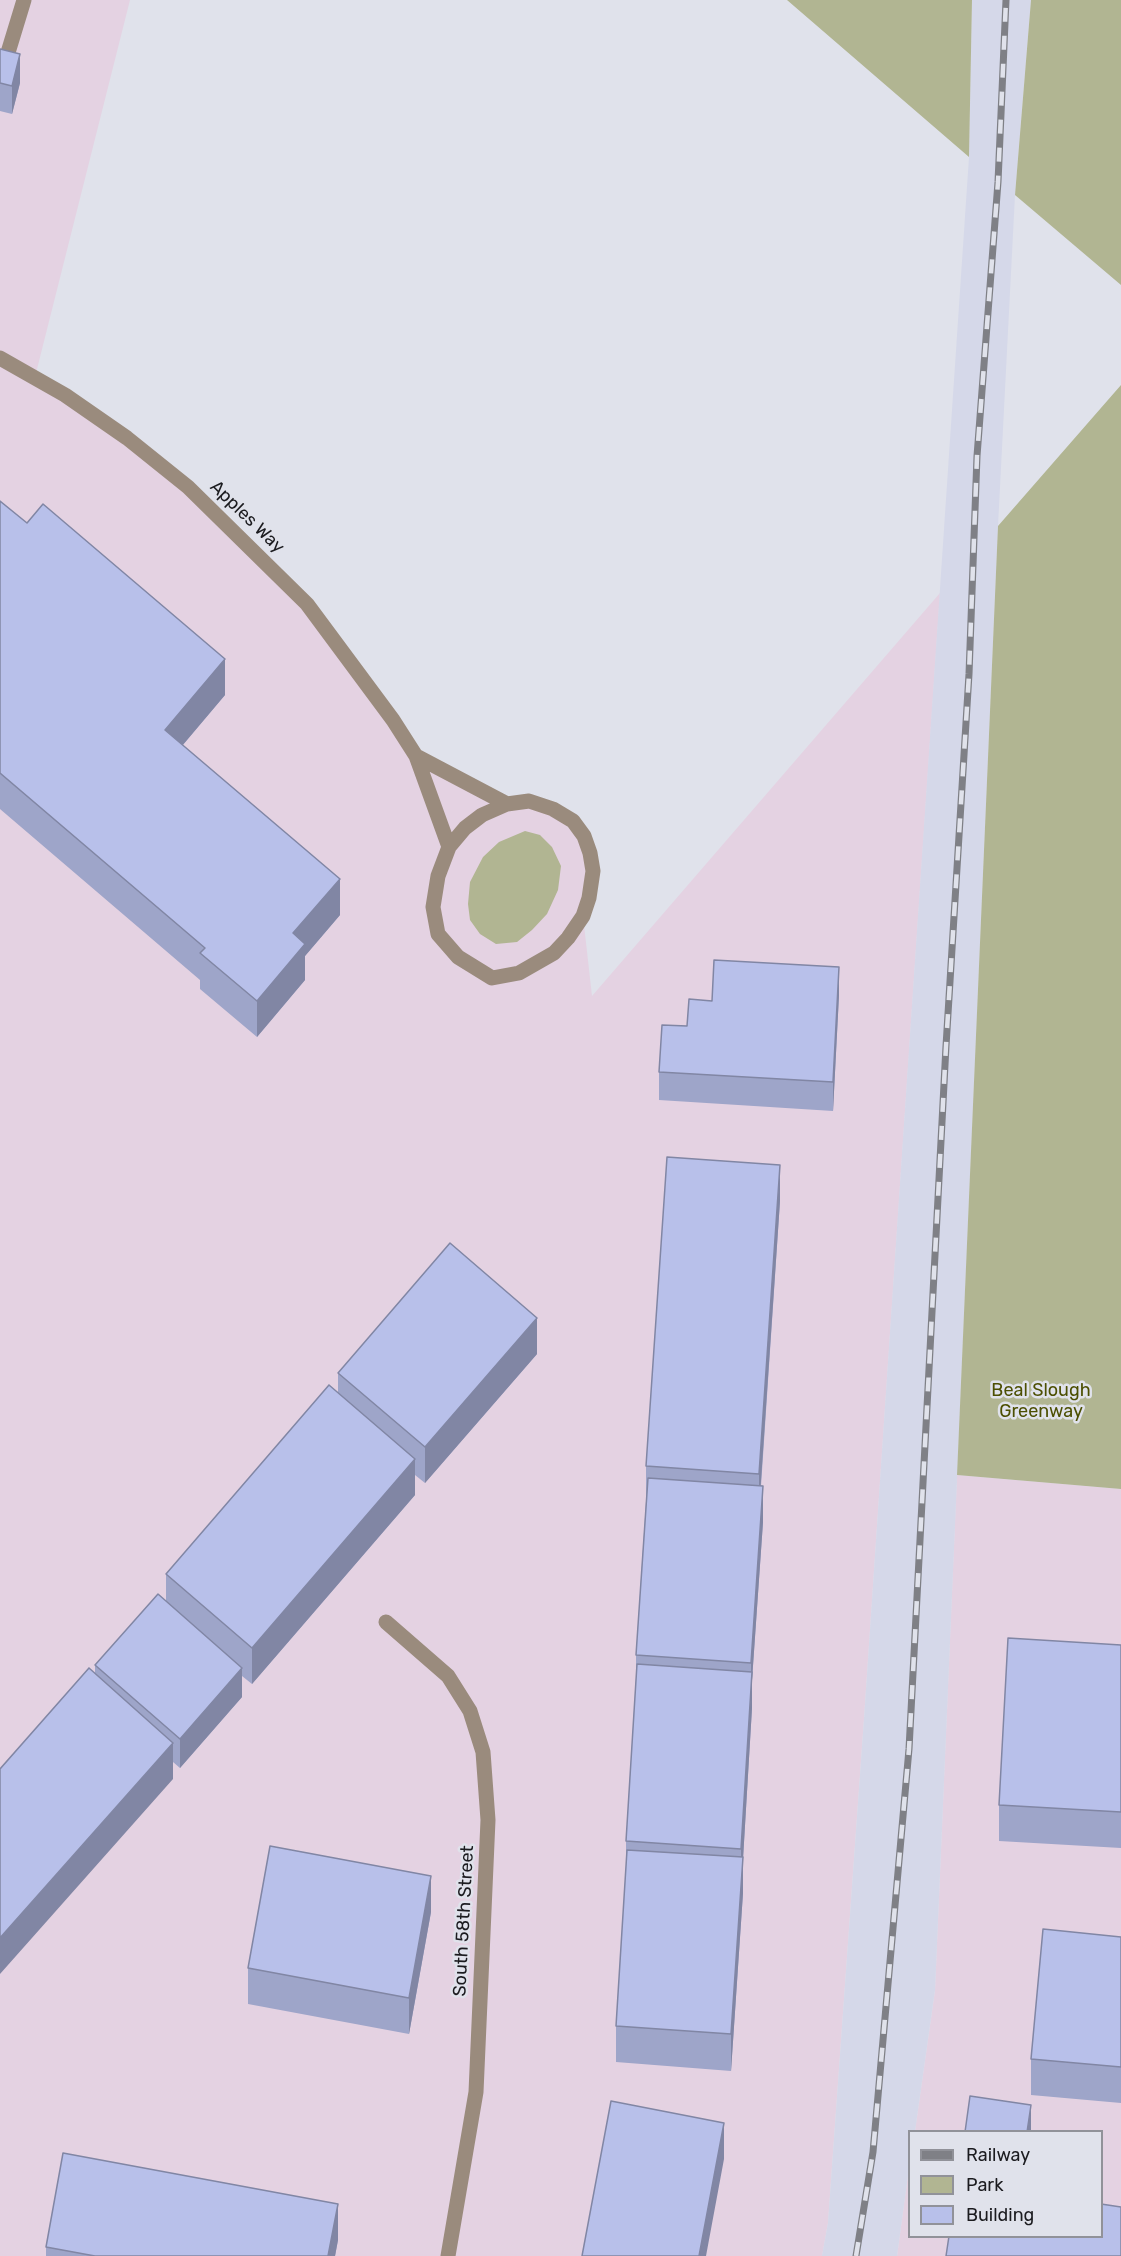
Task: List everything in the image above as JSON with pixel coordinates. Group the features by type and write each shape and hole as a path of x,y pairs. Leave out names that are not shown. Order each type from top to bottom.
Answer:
{"lane":[{"path":"0,78 24,0"},
{"name":"Apples Way","path":"0,358 65,395 127,438 188,487 307,604 393,720 416,756 449,847"},
{"name":"Apples Way","path":"416,756 507,804"},
{"path":"529,801 554,809 573,821 584,836 590,853 593,871 589,898 583,916 554,953 519,973 492,978 458,957 438,934 433,907 438,876 449,847 465,828 482,815 507,804 529,801"},
{"name":"South 58th Street","path":"386,1622 448,1676 470,1711 483,1752 488,1820 476,2092 448,2256"}],"shaded area":[{"path":"0,0 130,0 35,377 127,438 307,604 416,756 507,804 553,809 590,853 583,916 592,996 940,593 864,1719 828,2223 822,2256 0,2256"},
{"path":"972,0 1031,0 1015,195 998,526 935,1990 915,2130 908,2130 908,2175 897,2256 822,2256 828,2223 864,1719 969,157"},
{"path":"957,1475 1121,1489 1121,2256 897,2256 908,2174 908,2238 1103,2238 1103,2130 915,2130 935,1990"}],"green space":[{"path":"787,0 972,0 969,157"},
{"path":"1031,0 1121,0 1121,285 1015,195"},
{"name":"Beal Slough Greenway","path":"1121,385 1121,1489 957,1475 998,526"},
{"path":"525,831 540,835 552,847 561,866 558,890 547,914 532,930 517,942 496,944 480,934 470,920 468,904 470,882 483,857 499,842"}],"building":[{"path":"0,49 20,54 12,86 0,83"},
{"path":"0,501 27,523 43,504 225,659 165,730 340,879 293,933 305,944 257,1001 200,953 205,948 0,773"},
{"path":"714,960 839,967 833,1082 659,1072 662,1025 687,1026 689,999 712,1001"},
{"path":"667,1157 780,1165 759,1474 646,1466"},
{"path":"450,1243 537,1318 425,1447 338,1373"},
{"path":"329,1385 415,1459 252,1648 166,1574"},
{"path":"648,1478 763,1486 751,1663 636,1655"},
{"path":"158,1594 242,1668 180,1739 95,1665"},
{"path":"1008,1638 1121,1645 1121,1812 999,1805"},
{"path":"637,1664 752,1672 741,1849 626,1841"},
{"path":"89,1668 173,1743 0,1938 0,1769"},
{"path":"270,1846 431,1876 409,1998 248,1968"},
{"path":"627,1850 743,1857 731,2034 616,2026"},
{"path":"1043,1929 1121,1937 1121,2067 1031,2059"},
{"path":"970,2096 1031,2105 1027,2130 965,2130"},
{"path":"611,2101 724,2123 699,2256 582,2256"},
{"path":"63,2153 338,2204 328,2256 95,2256 46,2247"},
{"path":"1103,2204 1121,2207 1121,2256 946,2256 949,2238 1103,2238"}],"railway":[{"path":"856,2256 873,2152 909,1749 946,1046 969,674 977,456 998,182 1006,0"}]}
